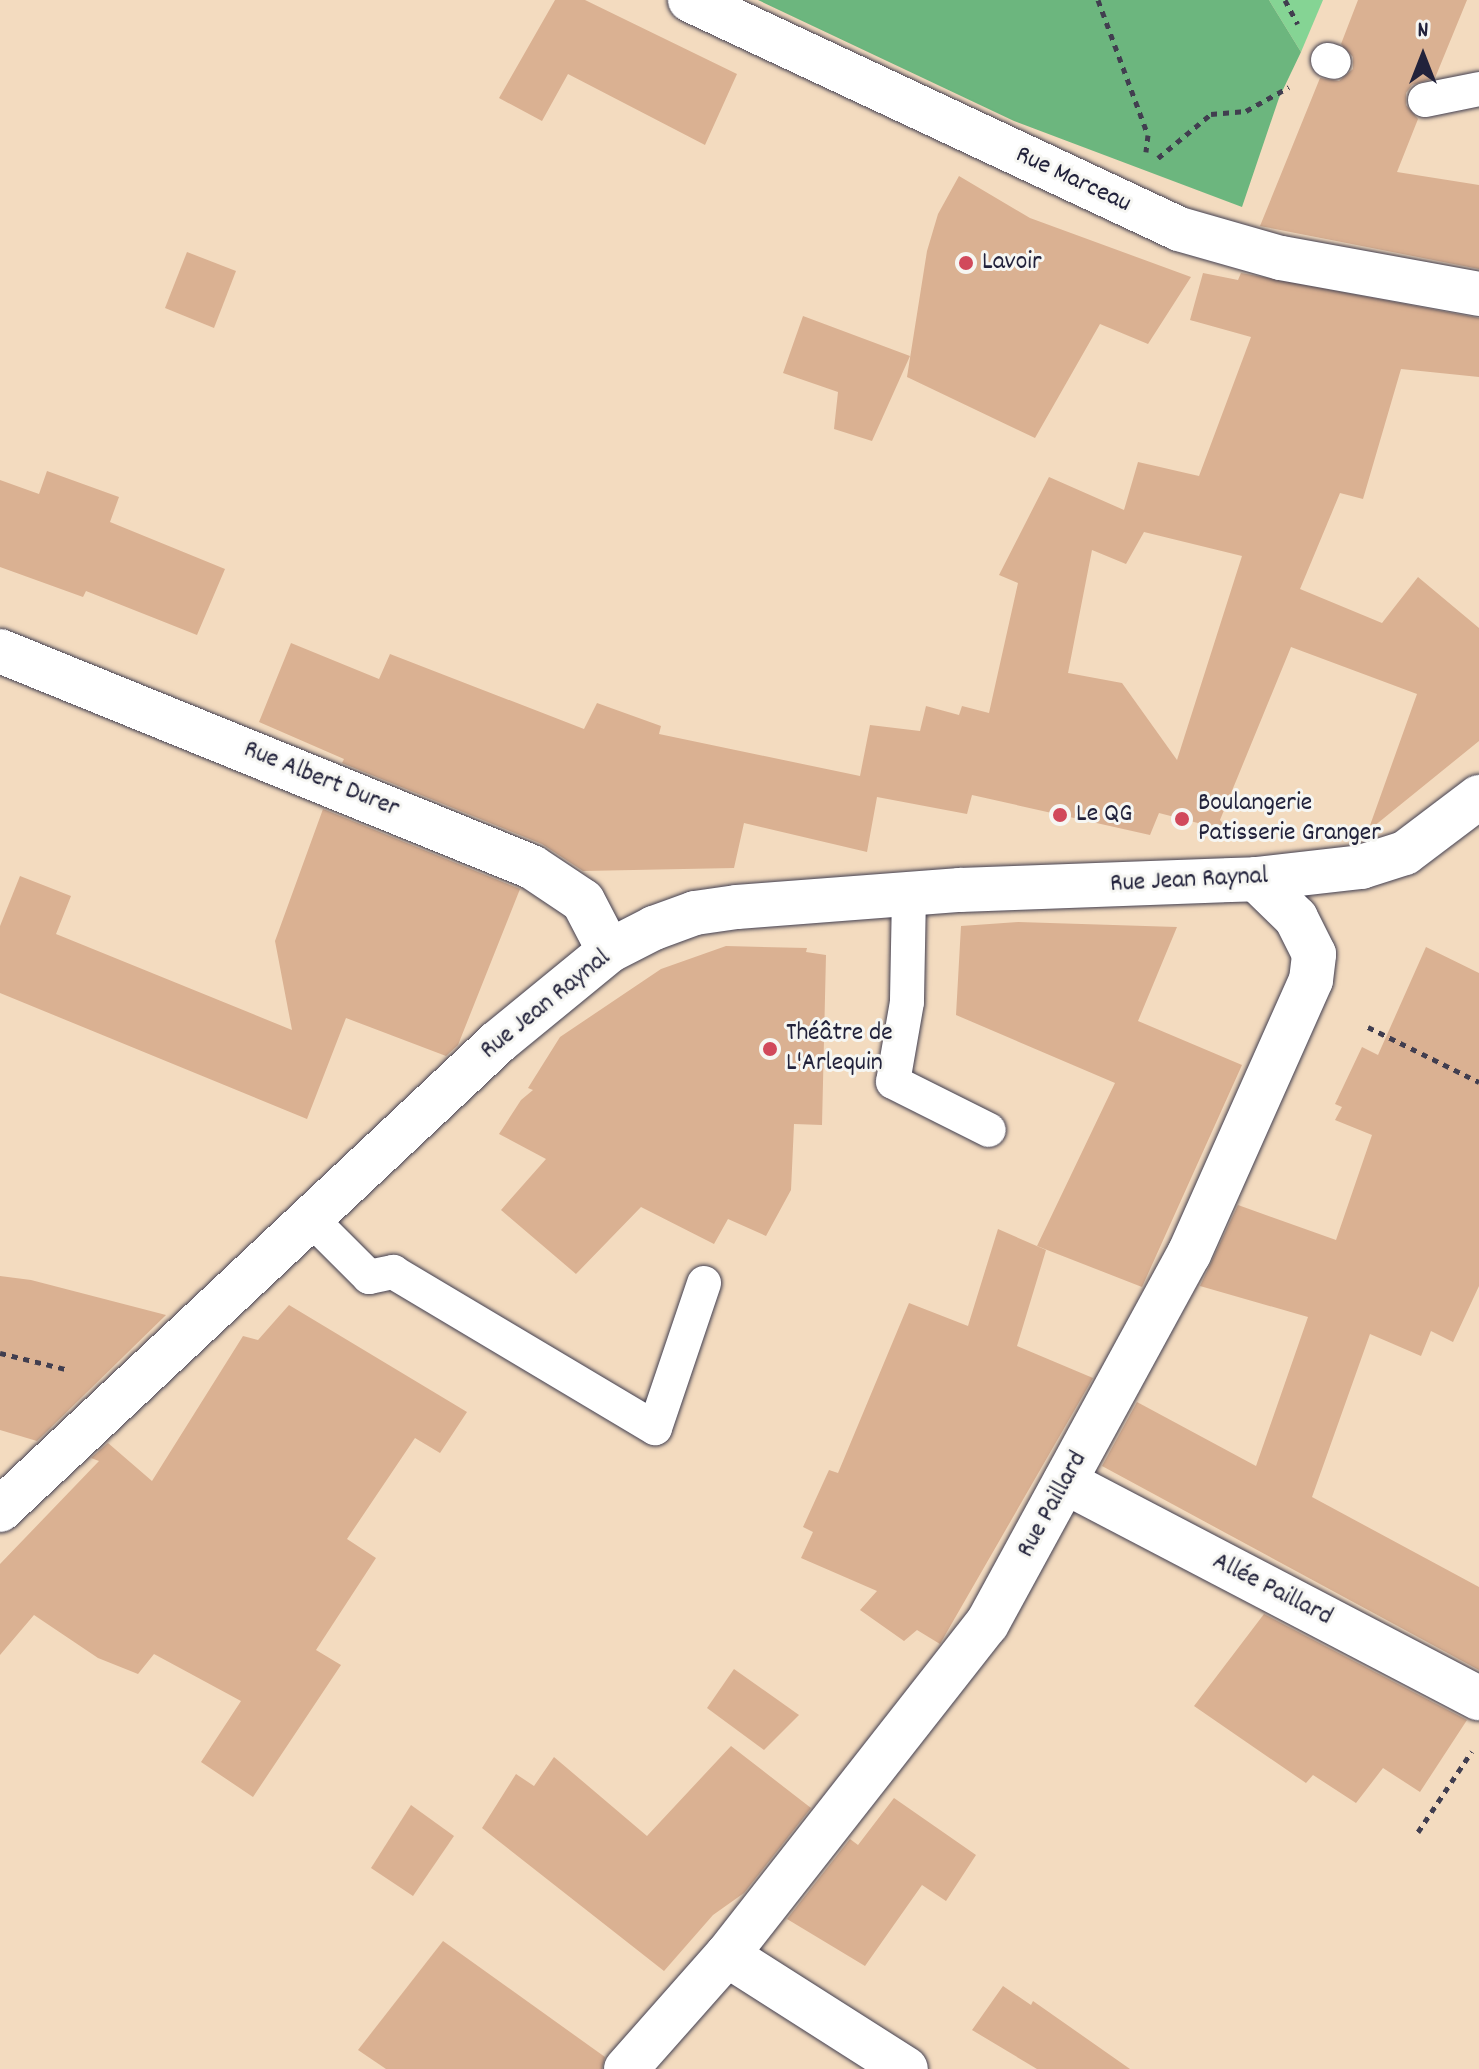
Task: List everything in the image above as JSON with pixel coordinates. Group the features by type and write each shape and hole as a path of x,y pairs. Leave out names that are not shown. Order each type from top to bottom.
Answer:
{"street":[{"name":"Rue Marceau","path":"690,0 1179,229 1281,258 1479,294"},
{"name":"Rue Albert Durer","path":"0,651 532,867 583,901 609,951"},
{"name":"Rue Jean Raynal","path":"0,1510 119,1395 531,1012 609,951 695,913 909,895 1256,879 1361,867 1405,853 1479,797"},
{"name":"Rue Paillard","path":"626,2069 727,1955 987,1624 1189,1254 1311,980 1314,954 1296,918 1256,879"},
{"name":"Allée Paillard","path":"1065,1482 1479,1698"},
{"path":"727,1955 906,2069"}],"lane":[{"path":"1425,100 1479,89"},
{"path":"909,895 907,1002 893,1082 989,1130"},
{"path":"309,1217 369,1277 393,1272 655,1428 704,1283"}],"path":[{"path":"1098,0 1148,135 1142,212"},
{"path":"1144,169 1211,114 1246,111 1279,98 1320,65"},
{"path":"1368,1027 1479,1082"},
{"path":"0,1353 85,1375 119,1395"},
{"path":"1418,1832 1479,1740"}],"green space":[{"path":"758,0 1269,0 1301,52 1279,98 1242,207 1014,121"},
{"path":"1269,0 1323,0 1301,52"}],"building":[{"path":"555,0 585,0 737,74 705,145 568,74 542,121 499,98"},
{"path":"1358,0 1467,0 1435,78 1412,85 1406,93 1406,105 1418,119 1397,172 1479,185 1479,269 1260,226 1320,78 1339,81 1353,69 1353,57 1341,44"},
{"path":"959,176 1030,218 1191,277 1148,344 1100,324 1035,438 907,377 927,251 938,214"},
{"path":"187,252 236,271 214,328 165,308"},
{"path":"1203,273 1238,280 1241,273 1479,318 1479,377 1401,369 1363,499 1340,493 1300,589 1382,623 1418,577 1479,628 1479,741 1368,831 1417,694 1291,647 1220,820 1229,831 1159,813 1150,835 972,795 967,814 877,797 867,852 744,823 734,868 583,871 542,844 342,763 344,759 259,722 291,643 379,679 390,654 584,729 597,703 661,726 659,734 860,776 870,725 920,731 926,706 959,715 962,706 989,713 1018,583 999,575 1049,477 1124,510 1138,462 1199,476 1251,337 1190,320","holes":["1144,532 1242,556 1177,760 1122,683 1068,673 1092,550 1126,564"]},
{"path":"803,316 910,356 872,441 834,429 838,392 783,373"},
{"path":"47,471 119,497 110,522 225,569 197,635 86,591 83,597 0,567 0,480 39,494"},
{"path":"323,809 520,889 458,1045 446,1056 346,1018 307,1119 0,993 0,926 20,876 71,896 56,934 292,1030 275,941"},
{"path":"1018,922 1177,927 1138,1021 1242,1065 1142,1287 1037,1246 1115,1083 956,1015 961,926"},
{"path":"726,946 807,948 806,952 826,955 822,1125 794,1124 791,1190 766,1236 728,1219 714,1244 641,1207 576,1274 501,1210 546,1159 499,1134 521,1100 533,1090 528,1088 560,1037 661,969"},
{"path":"1426,947 1479,973 1479,1286 1453,1342 1431,1331 1421,1356 1370,1334 1312,1497 1479,1587 1479,1670 1102,1466 1137,1402 1256,1466 1308,1317 1200,1286 1238,1205 1336,1240 1372,1135 1335,1120 1342,1107 1335,1104 1362,1047 1378,1055"},
{"path":"998,1229 1046,1250 1017,1346 1093,1378 940,1644 917,1630 904,1641 860,1610 877,1591 801,1558 813,1532 803,1527 829,1470 838,1473 909,1303 968,1326"},
{"path":"0,1276 31,1280 166,1315 37,1441 0,1430"},
{"path":"289,1305 467,1412 440,1453 415,1438 347,1539 376,1558 316,1650 341,1665 253,1797 201,1762 241,1701 154,1654 138,1674 98,1658 34,1615 0,1655 0,1564 99,1461 91,1458 108,1443 152,1481 243,1336 258,1340"},
{"path":"1264,1614 1467,1720 1420,1792 1383,1768 1356,1803 1313,1775 1306,1783 1194,1706"},
{"path":"734,1669 799,1715 764,1750 707,1708"},
{"path":"731,1746 811,1808 744,1893 713,1915 664,1971 482,1828 516,1774 534,1786 554,1757 647,1836"},
{"path":"894,1798 976,1855 946,1901 922,1885 865,1966 787,1919 850,1839 858,1845"},
{"path":"411,1805 454,1836 413,1896 371,1868"},
{"path":"443,1941 605,2057 602,2069 386,2069 358,2050"},
{"path":"1003,1986 1031,2005 1033,2001 1130,2069 1037,2069 972,2030"}],"place":[{"name":"Lavoir","path":"966,263"},
{"name":"Le QG","path":"1060,815"},
{"name":"Boulangerie Patisserie Granger","path":"1182,819"},
{"name":"Théâtre de L'Arlequin","path":"770,1049"}]}
